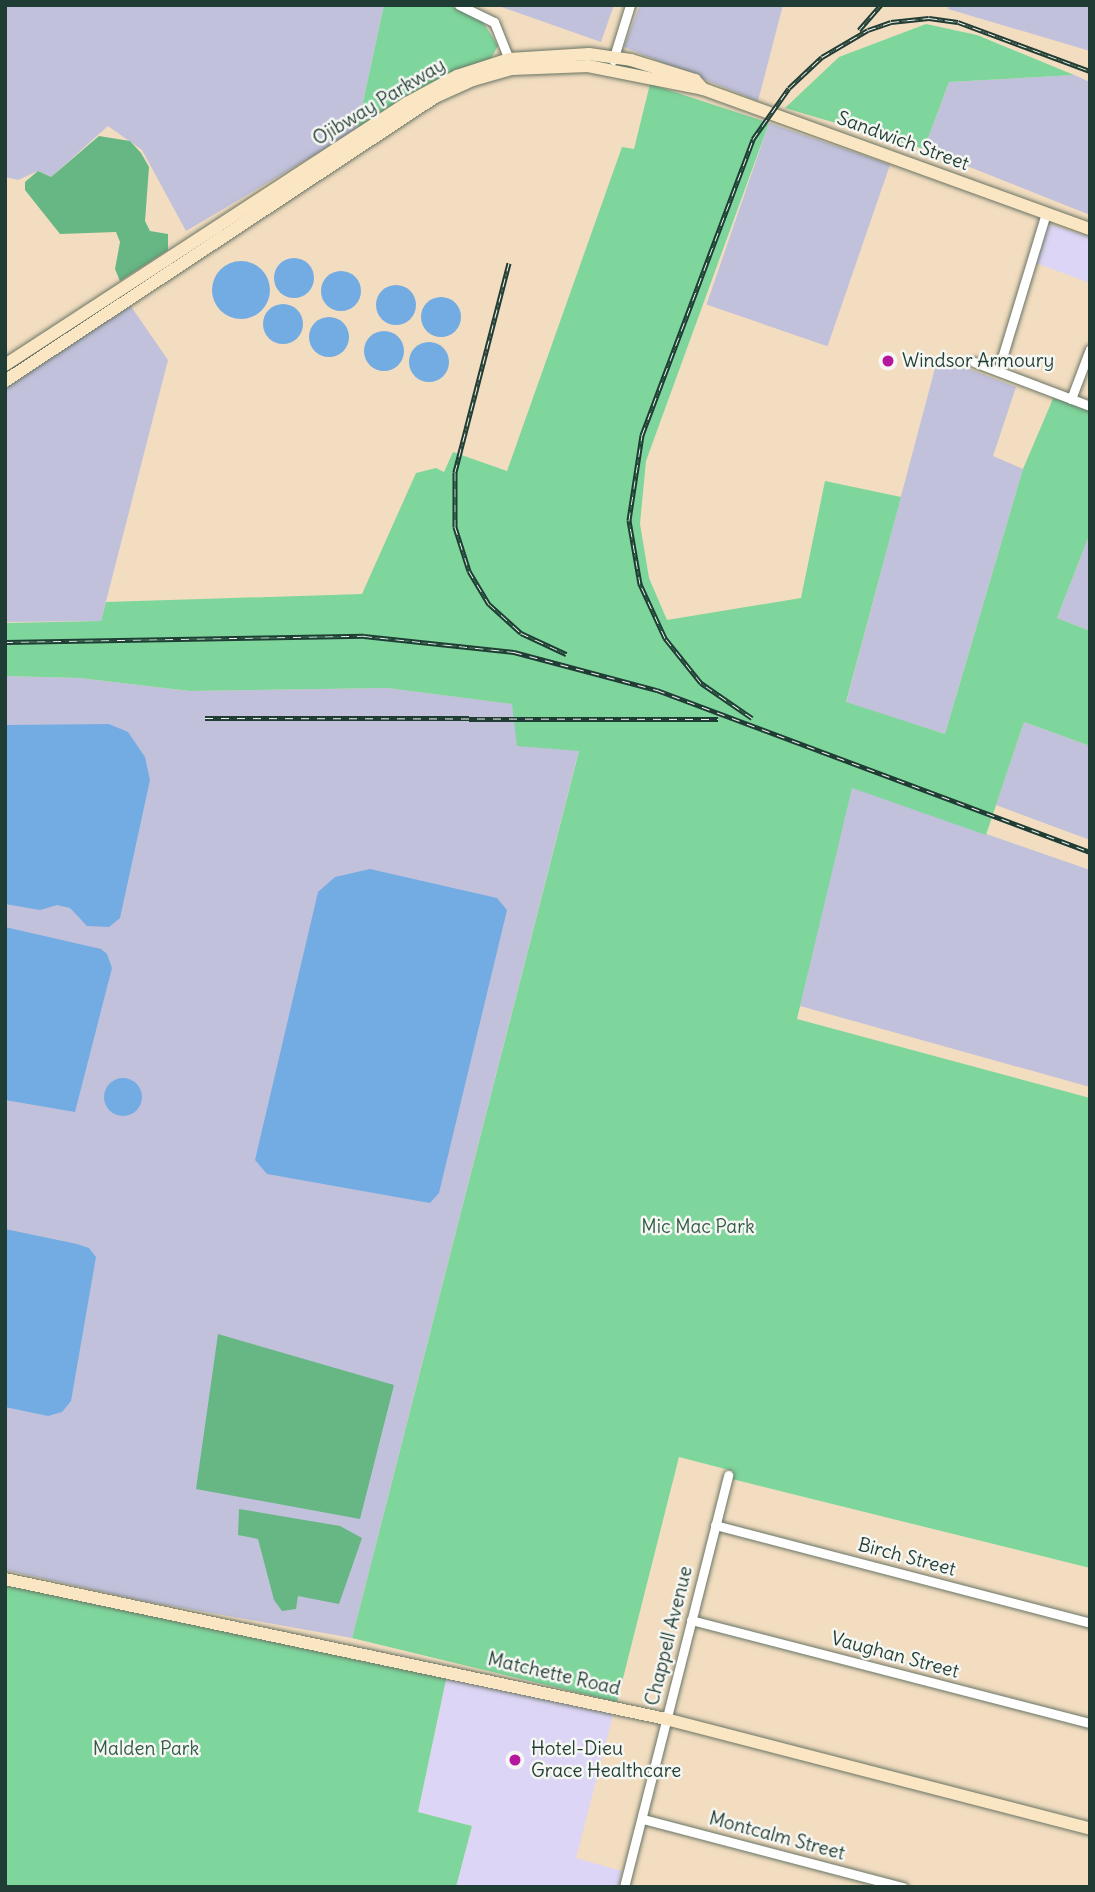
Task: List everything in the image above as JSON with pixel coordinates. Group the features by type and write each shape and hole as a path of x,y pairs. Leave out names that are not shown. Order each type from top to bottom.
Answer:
{"main road":[{"name":"Ojibway Parkway","path":"5,365 407,103 457,76 510,64 613,63 695,80 703,89"},
{"name":"Ojibway Parkway","path":"5,381 435,97 510,64"},
{"name":"Sandwich Street","path":"703,89 1090,229"},
{"name":"Matchette Road","path":"5,1579 666,1719 1090,1829"}],"street":[{"path":"460,5 494,22 510,64"},
{"path":"613,63 631,5"},
{"path":"998,371 1046,214"},
{"path":"1071,399 1090,349"},
{"path":"974,362 1090,406"},
{"name":"Chappell Avenue","path":"624,1887 729,1475"},
{"name":"Birch Street","path":"715,1525 1090,1623"},
{"name":"Vaughan Street","path":"691,1620 1090,1723"},
{"name":"Montcalm Street","path":"643,1819 903,1887"}],"shaded area":[{"path":"5,5 384,5 357,130 186,231 142,150 108,126 51,177 38,171 18,180 5,177"},
{"path":"496,5 614,5 601,42"},
{"path":"640,5 783,5 758,101 624,47"},
{"path":"949,5 1090,5 1090,51 948,9"},
{"path":"1074,75 1090,82 1090,215 924,149 949,82"},
{"path":"769,123 890,165 828,346 706,305"},
{"path":"1049,224 1090,237 1090,283 1033,262"},
{"path":"130,305 168,360 101,621 5,622 5,386"},
{"path":"938,357 1016,387 993,456 1023,469 945,734 846,703"},
{"path":"1090,533 1090,631 1057,618"},
{"path":"5,676 79,678 190,691 387,688 513,704 579,750 352,1638 144,1601 5,1570"},
{"path":"1024,722 1090,746 1090,840 996,805"},
{"path":"851,787 1090,870 1090,1087 800,1006"},
{"name":"Hotel-Dieu Grace Healthcare","path":"448,1670 615,1708 576,1858 622,1871 618,1887 456,1887 472,1826 418,1812"}],"green space":[{"path":"384,5 448,5 481,19 498,46 490,60 423,87 357,130"},
{"path":"926,24 977,35 1074,75 949,82 924,149 785,108 839,57"},
{"name":"Mic Mac Park","path":"650,84 769,123 646,461 640,524 649,578 667,620 801,598 825,481 901,497 846,702 945,734 1023,469 1055,394 1090,407 1090,533 1057,618 1090,631 1090,746 1024,722 986,835 852,788 797,1019 1090,1098 1090,1568 732,1479 733,1471 679,1457 617,1702 352,1638 579,751 517,746 512,704 387,688 190,691 79,678 5,676 5,623 101,621 106,602 362,594 416,473 436,468 444,472 453,452 507,471 622,147 634,149"},
{"path":"99,136 130,141 141,153 149,167 145,221 150,231 168,234 168,250 120,281 115,269 120,242 116,232 60,234 25,190 25,182 38,171 51,177"},
{"path":"218,1334 394,1385 360,1519 196,1489"},
{"path":"239,1509 340,1526 362,1538 339,1604 298,1596 296,1609 282,1611 274,1600 258,1539 238,1535"},
{"name":"Malden Park","path":"5,1578 448,1670 418,1812 472,1826 456,1887 5,1887"}],"water":[{"path":"294,258 302,259 308,264 313,270 313,286 308,292 302,297 294,298 286,297 280,292 275,286 274,278 275,270 280,264 286,259"},
{"path":"241,261 257,266 265,274 270,290 265,306 257,314 241,319 225,314 217,306 212,290 217,274 225,266"},
{"path":"341,271 349,272 355,277 360,283 360,299 355,305 349,310 341,311 333,310 327,305 322,299 321,291 322,283 327,277 333,272"},
{"path":"396,285 404,286 410,291 415,297 415,313 410,319 404,324 396,325 388,324 382,319 377,313 376,305 377,297 382,291 388,286"},
{"path":"441,297 449,298 455,303 460,309 460,325 455,331 449,336 441,337 433,336 427,331 422,325 421,317 422,309 427,303 433,298"},
{"path":"283,304 291,305 297,310 302,316 302,332 297,338 291,343 283,344 275,343 269,338 264,332 263,324 264,316 269,310 275,305"},
{"path":"329,317 337,318 343,323 348,329 348,345 343,351 337,356 329,357 321,356 315,351 310,345 309,337 310,329 315,323 321,318"},
{"path":"384,331 392,332 398,337 403,343 403,359 398,365 392,370 384,371 376,370 370,365 365,359 364,351 365,343 370,337 376,332"},
{"path":"429,342 437,343 443,348 448,354 448,370 443,376 437,381 429,382 421,381 415,376 410,370 409,362 410,354 415,348 421,343"},
{"path":"109,724 128,732 145,757 150,780 120,918 109,927 87,926 70,908 57,905 40,910 5,904 5,725"},
{"path":"370,869 497,898 507,910 439,1193 430,1203 267,1174 255,1160 318,892 335,877"},
{"path":"5,927 101,949 107,954 112,968 75,1112 5,1100"},
{"path":"123,1078 136,1084 142,1097 136,1110 123,1116 110,1110 104,1097 110,1084"},
{"path":"5,1229 77,1244 89,1248 96,1257 71,1401 62,1412 48,1416 5,1407"}],"railway":[{"path":"859,30 881,5"},
{"path":"752,718 701,683 665,638 640,584 629,520 642,435 753,139 789,88 822,57 868,30 891,22 929,18 958,22 1090,71"},
{"path":"509,263 455,472 455,527 469,571 489,604 521,633 566,654"},
{"path":"5,642 364,636 514,652 657,690 1090,852"},
{"path":"205,718 718,719"}],"place":[{"name":"Windsor Armoury","path":"888,361"},
{"name":"Hotel-Dieu Grace Healthcare","path":"515,1760"}]}
